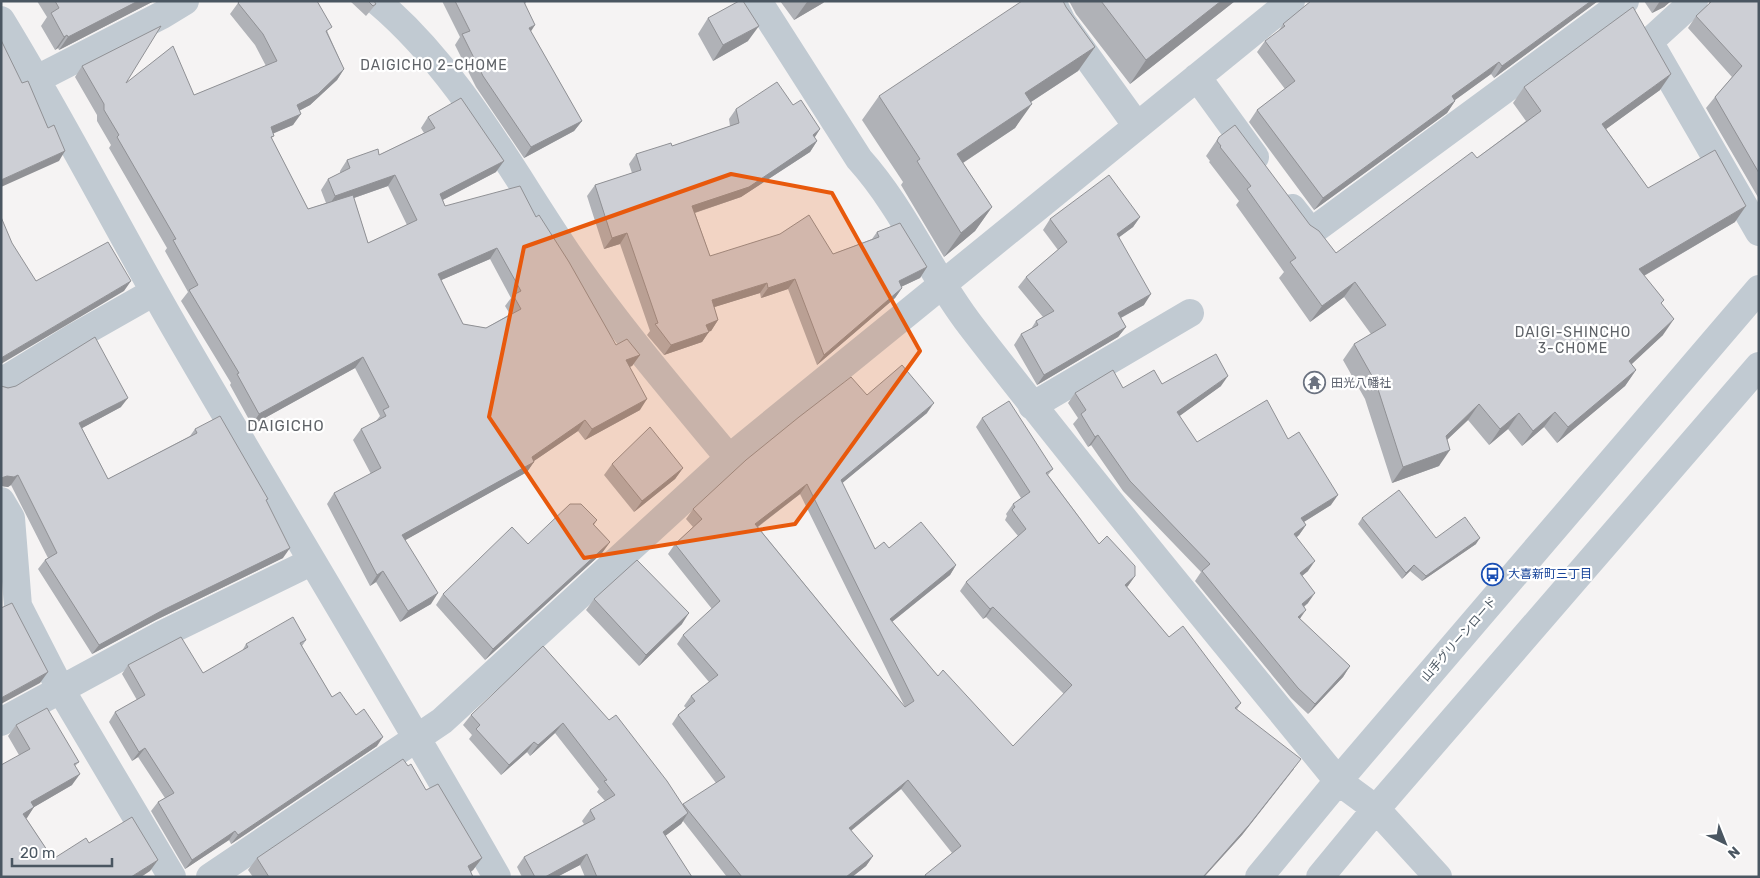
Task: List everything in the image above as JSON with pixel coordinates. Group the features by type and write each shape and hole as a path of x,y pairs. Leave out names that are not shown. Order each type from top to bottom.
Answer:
{"street":[{"path":"37,79 185,1"},
{"path":"377,1 448,76 471,106 572,260 630,338 729,458"},
{"path":"758,1 859,159 874,176 944,284 956,308 1032,406 1338,781 1376,809 1438,877"},
{"path":"1052,1 1062,22 1137,126"},
{"path":"210,877 442,721 729,458 1291,1"},
{"path":"1197,77 1310,232 1626,1 1759,232"},
{"path":"1649,42 1694,1"},
{"path":"1,20 37,79 154,292 311,562 417,737 497,877"},
{"name":"山手グリーンロード","path":"1259,877 1338,781 1759,289"},
{"path":"1,382 154,292"},
{"path":"1032,406 1190,313"},
{"path":"1320,877 1376,809 1759,366"},
{"path":"1,501 11,518 18,606 61,690 172,877"},
{"path":"1,722 163,634 311,562"}],"highlighted area":[{"path":"731,174 832,193 920,351 795,524 584,558 489,417 524,247"}],"building":[{"path":"55,1 138,1 68,37 67,35 64,37 51,13 59,8"},
{"path":"240,1 317,1 332,27 326,31 344,69 318,94 297,105 301,114 271,127 274,136 271,137 308,209 353,195 368,243 417,220 395,175 335,196 328,179 350,168 347,160 378,149 379,155 435,128 428,117 461,98 504,161 440,194 445,206 520,186 536,217 539,215 569,262 616,345 627,339 640,355 626,360 647,399 592,429 585,420 532,457 534,462 402,535 438,593 408,611 383,571 377,575 334,493 381,468 361,429 386,416 383,410 389,407 363,357 259,414 237,374 239,373 189,290 198,285 173,240 176,239 117,137 119,135 104,110 104,104 82,66 161,26 126,83 173,46 194,95 277,61 263,34 238,3","holes":["497,248 521,291 513,295 521,309 486,328 463,324 438,274"]},
{"path":"368,1 374,1 376,4 373,6"},
{"path":"455,1 525,1 535,25 529,28 582,121 531,147 483,76 462,34 470,31"},
{"path":"739,1 743,1 759,26 723,45 708,18"},
{"path":"1022,1 1063,1 1095,47 1025,93 1032,104 957,154 992,207 961,233 917,161 920,159 879,96"},
{"path":"1101,1 1221,1 1146,60"},
{"path":"1311,1 1591,1 1502,66 1499,62 1452,96 1455,101 1323,198 1257,110 1295,81 1265,41 1285,26 1283,24"},
{"path":"1712,1 1759,1 1759,173 1715,97 1742,66 1696,16"},
{"path":"1633,7 1671,74 1602,124 1648,188 1715,150 1746,206 1639,269 1664,300 1661,303 1674,319 1629,361 1636,370 1568,427 1555,412 1533,431 1519,413 1500,429 1479,404 1446,436 1450,450 1403,467 1376,383 1354,344 1386,325 1355,282 1322,306 1290,262 1296,258 1247,189 1251,186 1220,147 1217,141 1219,137 1235,125 1310,225 1319,231 1336,253 1472,152 1477,158 1541,111 1524,87"},
{"path":"1,40 22,83 28,81 48,128 54,125 65,151 1,180"},
{"path":"777,82 793,105 801,100 820,129 813,135 817,141 749,187 692,206 710,256 780,234 809,215 833,254 879,237 877,232 900,223 927,267 899,281 902,288 824,355 795,279 768,288 767,283 712,300 718,320 706,325 709,332 671,345 655,324 658,323 627,233 612,238 595,185 641,170 636,154 671,143 672,146 739,123 736,109"},
{"path":"1109,175 1140,217 1117,234 1151,294 1118,313 1126,327 1044,375 1021,334 1038,325 1036,321 1054,311 1026,277 1067,242 1050,219"},
{"path":"1,217 12,243 36,281 108,242 131,281 1,358"},
{"path":"95,337 128,398 79,423 108,479 197,433 195,429 220,416 268,499 266,500 290,548 163,610 99,645 45,560 57,553 18,475 1,478 1,386 8,388 16,386"},
{"path":"1216,354 1228,376 1177,412 1197,442 1267,400 1288,439 1299,432 1338,495 1301,518 1306,525 1294,534 1315,561 1300,573 1315,593 1302,604 1306,610 1298,617 1350,666 1315,704 1298,688 1202,571 1210,564 1130,481 1098,435 1095,437 1081,414 1086,410 1075,393 1113,370 1123,388 1154,370 1162,384"},
{"path":"902,365 934,403 841,480 875,549 884,542 889,548 921,522 956,565 890,619 938,676 943,670 1013,746 1072,685 993,607 990,609 966,582 1026,529 1012,510 1015,507 1013,504 1030,492 982,418 1009,401 1053,469 1046,473 1099,544 1107,536 1135,566 1135,576 1125,585 1169,637 1183,626 1241,703 1235,708 1301,759 1249,825 1203,877 926,877 925,875 961,846 908,780 849,828 873,856 846,877 742,877 683,804 725,777 678,715 695,701 691,696 718,675 683,635 720,601 675,544 702,519 693,509 746,460 799,417 851,377 867,395","holes":["807,484 914,701 905,707 755,524"]},
{"path":"650,427 683,468 642,501 612,464"},
{"path":"1399,490 1436,538 1465,517 1480,538 1426,576 1414,565 1406,573 1362,518"},
{"path":"570,504 581,504 597,520 593,524 610,542 493,649 443,594 512,527 528,544"},
{"path":"637,560 689,613 646,655 594,599"},
{"path":"12,603 48,672 1,698 1,608"},
{"path":"293,617 306,640 300,643 332,697 340,692 356,715 364,709 383,737 238,835 235,831 192,860 158,802 174,793 145,748 139,752 115,712 145,695 128,665 181,637 203,673 248,647 246,644"},
{"path":"543,646 609,720 616,715 667,781 688,813 663,832 692,877 597,877 587,854 545,877 535,877 524,857 595,819 590,810 615,795 604,781 607,780 563,723 538,745 534,742 509,765 476,729 480,725 471,715"},
{"path":"47,708 79,762 74,764 80,774 31,802 34,807 23,814 53,859 86,838 89,843 132,817 158,860 131,877 1,877 1,765 30,749 16,725"},
{"path":"403,759 408,766 411,764 426,790 438,784 482,858 468,866 473,877 269,877 257,858"}],"place":[{"name":"田光八幡社","path":"1315,383"},
{"name":"大喜新町三丁目","path":"1492,574"}],"district":[{"name":"DAIGICHO 2-CHOME","path":"434,65"},
{"name":"DAIGI-SHINCHO 3-CHOME","path":"1573,340"},
{"name":"DAIGICHO","path":"286,426"}]}
